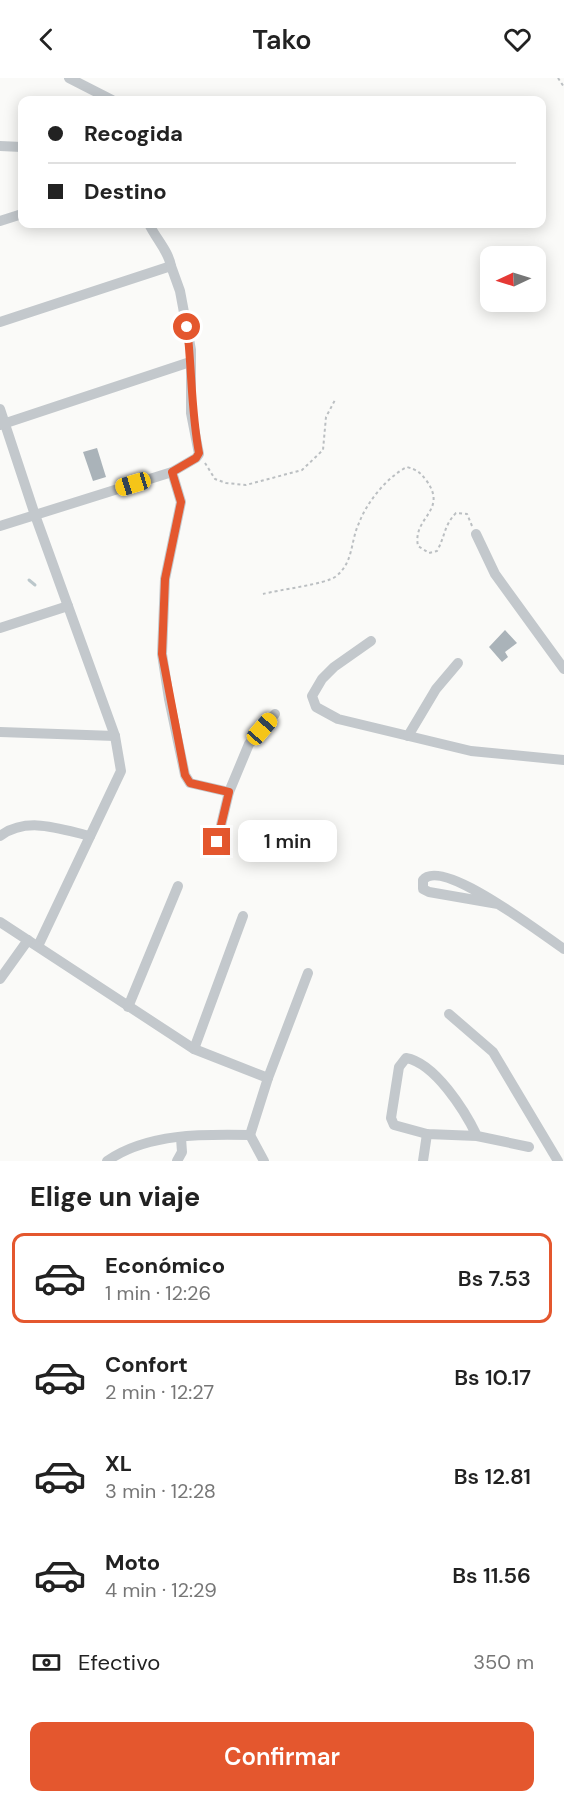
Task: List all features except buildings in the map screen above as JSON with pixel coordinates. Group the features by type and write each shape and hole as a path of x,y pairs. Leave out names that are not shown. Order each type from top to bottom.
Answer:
{"street":[{"path":"69,78 104,96"},
{"path":"0,146 18,147"},
{"path":"0,221 18,215"},
{"path":"0,526 172,472 196,458 199,453 191,413 190,362 180,291 169,253 157,241 151,228"},
{"path":"0,322 171,266"},
{"path":"2,424 190,362"},
{"path":"0,409 2,424 115,736 121,771 90,836 33,943 0,979"},
{"path":"172,472 181,502 165,579 162,654 169,699 185,775 190,783 229,792"},
{"path":"476,534 495,573 564,669"},
{"path":"0,628 68,606"},
{"path":"371,641 334,667 322,679 312,696 316,707 338,719 471,751 564,760"},
{"path":"408,736 436,689 458,663"},
{"path":"217,842 229,792 249,744 275,714"},
{"path":"0,732 115,736"},
{"path":"0,836 12,827 35,824 90,836"},
{"path":"498,904 429,892 423,890 423,880 431,875 461,882 478,890 564,949"},
{"path":"128,1007 178,886"},
{"path":"194,1049 243,916"},
{"path":"0,922 194,1049 268,1078"},
{"path":"264,1161 250,1136 268,1078 308,973"},
{"path":"449,1014 493,1052 558,1161"},
{"path":"477,1137 466,1113 449,1090 426,1068 406,1058 399,1067 391,1119 394,1125 401,1129 427,1134 477,1137 529,1148"},
{"path":"107,1161 133,1147 204,1133 250,1136"},
{"path":"423,1161 427,1134"},
{"path":"177,1161 182,1152 181,1138"}],"path":[{"path":"558,78 564,87"},
{"path":"199,453 215,479 226,483 246,485 302,470 323,450 326,417 334,400"},
{"path":"262,594 333,579 346,567 358,525 366,508 395,473 407,467 418,470 434,491 435,503 416,537 418,546 429,553 437,551 443,541 446,523 456,513 466,514 476,534"}],"waterway":[{"path":"29,580 35,585"}],"route":[{"path":"187,327 191,350 191,413 199,453 190,463 172,472 181,502 165,579 162,654 185,775 190,783 229,792 217,842"}]}
